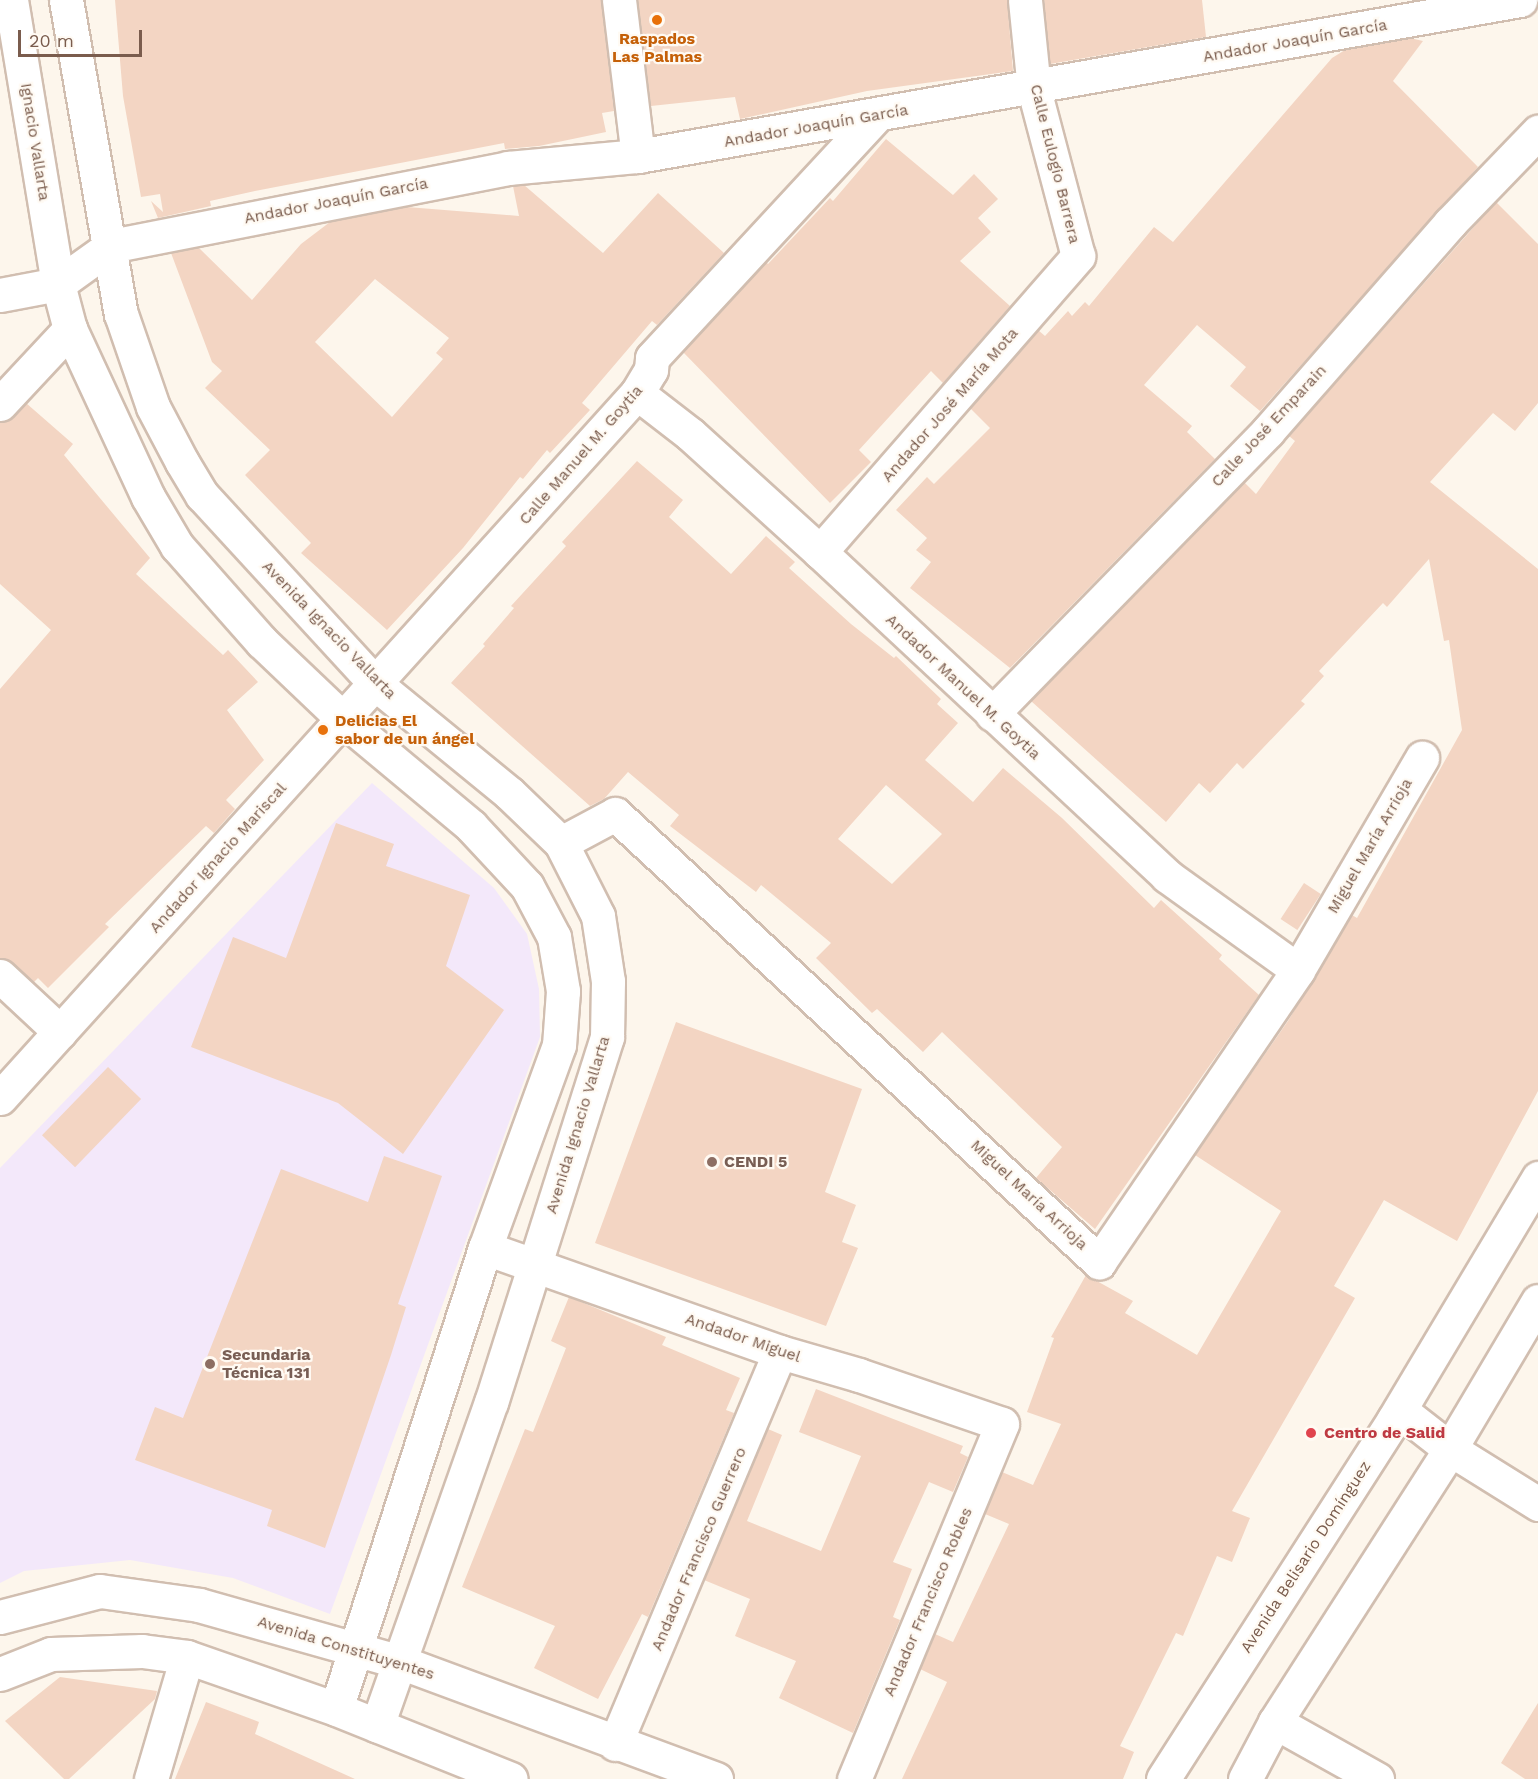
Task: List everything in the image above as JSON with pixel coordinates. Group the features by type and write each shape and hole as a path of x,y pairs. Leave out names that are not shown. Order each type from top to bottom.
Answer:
{"street":[{"name":"Ignacio Vallarta","path":"11,0 58,284"},
{"path":"0,295 58,284 111,246 66,0"},
{"path":"619,0 638,156"},
{"name":"Calle Eulogio Barrera","path":"1025,0 1034,88 1078,256"},
{"name":"Andador Joaquín García","path":"111,246 508,168 638,156 876,116 1520,0"},
{"name":"Calle Manuel M. Goytia","path":"377,685 637,393 651,370 652,358 876,116"},
{"name":"Calle José Emparain","path":"992,714 1268,431 1450,223 1538,132"},
{"name":"Avenida Ignacio Vallarta","path":"111,246 121,314 153,407 202,495 377,685 509,793 561,843 598,916 608,981 607,1036 491,1402 378,1726"},
{"name":"Andador José María Mota","path":"820,552 1078,256"},
{"path":"58,284 70,329 148,496 177,546 262,642 344,720 471,826 526,886 554,937 563,991 559,1045 485,1248 336,1710"},
{"path":"0,404 70,329"},
{"name":"Andador Manuel M. Goytia","path":"637,393 690,434 820,552 1167,876 1298,970"},
{"name":"Andador Ignacio Mariscal","path":"0,1098 377,685"},
{"name":"Miguel María Arrioja","path":"561,843 615,814 1099,1262 1298,970 1422,758"},
{"path":"0,976 60,1032"},
{"name":"Avenida Belisario Domínguez","path":"1163,1779 1400,1410 1538,1178"},
{"name":"Andador Miguel","path":"485,1248 780,1352 859,1375 1002,1424"},
{"path":"1245,1779 1275,1722 1450,1449 1538,1301"},
{"name":"Andador Francisco Guerrero","path":"615,1744 780,1352"},
{"path":"1400,1410 1450,1449 1538,1504"},
{"name":"Andador Francisco Robles","path":"854,1779 1002,1424"},
{"name":"Avenida Constituyentes","path":"0,1617 100,1591 200,1605 400,1662 615,1744 717,1779"},
{"path":"0,1674 51,1654 142,1651 187,1658 336,1710 508,1778"},
{"path":"151,1779 187,1658"},
{"path":"1275,1722 1377,1779"}],"shaded area":[{"name":"Secundaria Técnica 131","path":"372,783 494,888 527,934 539,989 540,1037 330,1614 233,1578 130,1560 24,1571 0,1583 0,1168"}],"building":[{"path":"115,0 601,0 614,111 602,113 606,132 539,146 505,149 504,143 255,191 210,201 211,206 158,218 151,201 163,212 160,194 141,197 123,96"},
{"path":"638,0 1007,0 1013,71 867,91 740,119 735,97 651,106"},
{"path":"1044,0 1202,0 1206,37 1050,64"},
{"path":"1410,38 1423,41 1393,81 1478,167 1260,411 1230,386 1246,367 1197,325 1144,385 1192,426 1187,432 1215,459 1010,668 910,588 931,562 916,550 927,538 896,510 927,477 934,484 990,428 970,408 1038,330 1045,336 1068,311 1072,316 1085,302 1089,306 1154,227 1173,242 1332,58 1345,50"},
{"path":"886,139 953,195 974,174 998,199 978,218 991,232 960,261 1010,306 943,383 931,371 859,450 871,462 830,503 683,352 766,262 768,264 830,198 833,201"},
{"path":"524,185 603,253 658,193 724,253 657,325 652,321 582,403 590,410 550,453 547,450 523,479 520,477 463,548 387,630 301,553 311,543 245,475 270,450 205,388 222,371 212,362 171,253 199,248 252,300 301,244 330,222 407,207 519,216 513,186","holes":["375,279 449,338 436,353 443,359 392,417 315,342"]},
{"path":"1496,202 1538,244 1538,403 1515,431 1493,413 1430,482 1538,569 1538,1091 1457,1241 1384,1200 1334,1286 1355,1298 1232,1511 1250,1518 1232,1562 1217,1556 1183,1636 1176,1633 1120,1746 1134,1752 1123,1779 902,1779 947,1682 920,1669 935,1634 953,1642 1009,1524 985,1514 1002,1472 1033,1485 1061,1424 1027,1412 1054,1338 1051,1337 1086,1275 1133,1301 1125,1313 1197,1355 1281,1211 1195,1155 1288,1021 1352,915 1357,918 1462,730 1449,640 1444,641 1429,559 1387,607 1383,603 1319,671 1324,676 1301,701 1305,704 1243,769 1237,763 1210,793 1199,783 1166,822 1031,701 1244,482 1256,494 1295,441 1289,436"},
{"path":"26,403 73,444 64,455 150,558 136,574 223,655 228,650 258,682 227,710 264,760 226,800 235,809 214,833 206,826 105,924 109,927 48,988 38,978 34,982 12,962 0,958 0,689 51,630 0,584 0,422 13,417"},
{"path":"637,461 683,500 669,517 731,574 766,536 795,562 789,568 851,624 894,658 896,656 941,699 937,704 958,723 925,760 973,802 1003,768 1062,818 1154,908 1161,900 1222,955 1219,959 1259,995 1095,1229 1036,1178 1062,1147 942,1032 923,1052 877,1009 872,1013 816,958 831,943 761,885 756,892 670,826 679,815 628,772 604,799 590,806 451,683 485,646 483,644 514,608 511,606 566,546 562,542","holes":["886,785 942,834 892,884 838,839"]},
{"path":"336,823 394,844 386,866 470,895 446,966 504,1010 403,1154 338,1103 191,1047 233,937 286,958"},
{"path":"1304,883 1321,894 1297,930 1281,919"},
{"path":"676,1022 862,1089 825,1192 856,1205 842,1242 858,1248 826,1326 595,1243"},
{"path":"108,1067 141,1099 75,1167 42,1135"},
{"path":"384,1156 442,1176 398,1304 406,1307 391,1355 325,1548 267,1526 272,1510 135,1460 155,1407 183,1418 281,1169 368,1202"},
{"path":"569,1297 666,1337 662,1345 740,1378 726,1410 734,1413 648,1617 642,1614 598,1699 534,1668 555,1626 462,1587 525,1429 533,1432 566,1348 551,1341"},
{"path":"816,1389 963,1446 960,1453 968,1457 953,1492 929,1482 893,1562 912,1569 893,1617 900,1620 853,1733 779,1698 796,1661 735,1636 750,1599 704,1580 768,1429 782,1435 747,1521 821,1551 861,1456 799,1432"},
{"path":"60,1677 157,1691 155,1699 69,1779 64,1779 5,1721"},
{"path":"206,1702 259,1722 255,1734 355,1779 175,1779"},
{"path":"1538,1703 1538,1779 1525,1779 1501,1763"}],"place":[{"name":"Raspados Las Palmas","path":"657,20"},
{"name":"Delicias El sabor de un ángel","path":"323,730"},
{"name":"CENDI 5","path":"712,1162"},
{"name":"Secundaria Técnica 131","path":"210,1364"},
{"name":"Centro de Salid","path":"1311,1433"}]}
